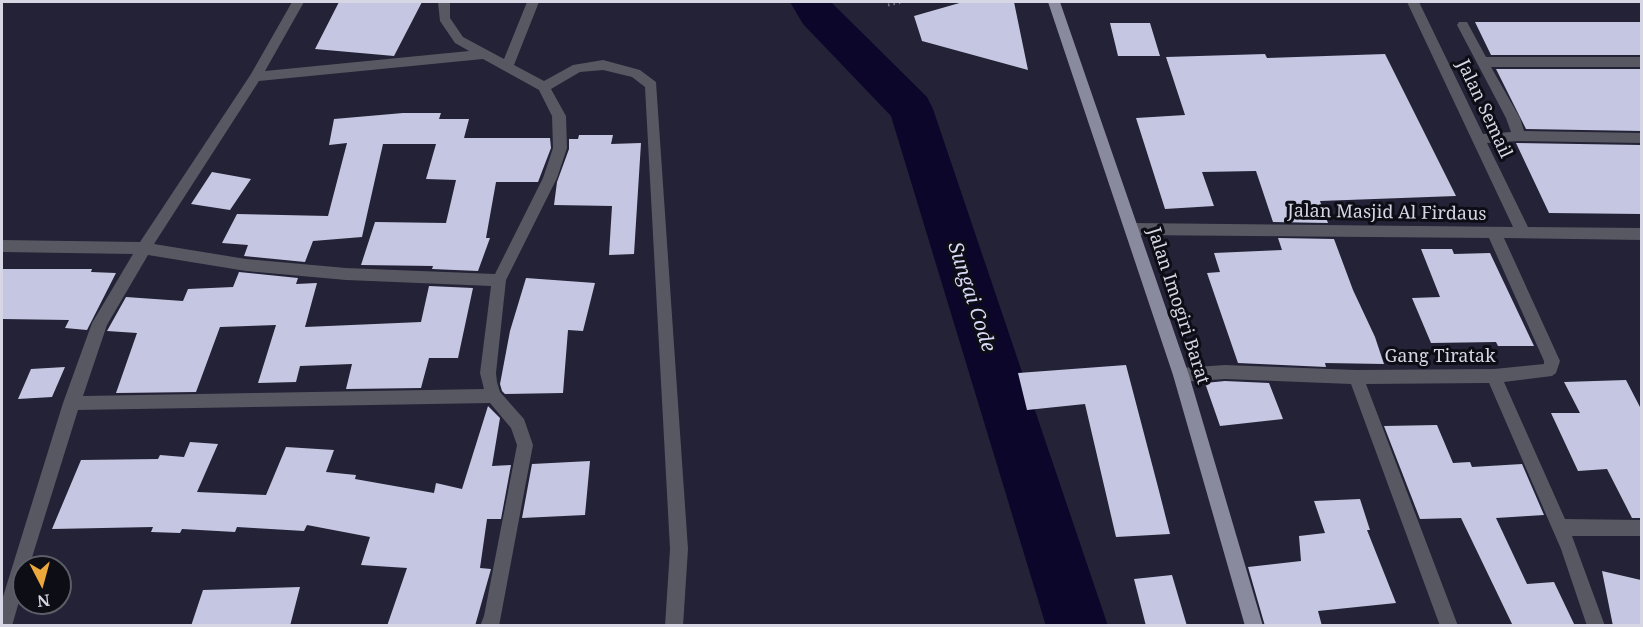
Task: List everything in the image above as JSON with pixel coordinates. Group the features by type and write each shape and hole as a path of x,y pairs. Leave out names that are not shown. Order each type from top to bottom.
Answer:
{"main road":[{"name":"Jalan Imogiri Barat","path":"1054,2 1181,375 1254,626"}],"street":[{"path":"3,626 35,515 71,403 100,323 144,248 255,77 298,2"},
{"path":"444,2 444,18 459,40 508,65 544,87 559,116 560,148 550,178 499,280 488,373 494,396 518,424 525,445 493,618 489,626"},
{"path":"508,65 533,2"},
{"name":"Jalan Semail","path":"1413,2 1523,232"},
{"path":"1463,25 1513,118 1519,136"},
{"path":"255,77 485,54"},
{"path":"1482,62 1641,62"},
{"path":"544,87 577,68 603,65 636,73 651,85 679,549 674,626"},
{"path":"1479,139 1519,136 1641,138"},
{"name":"Jalan Masjid Al Firdaus","path":"1132,230 1641,234"},
{"name":"Gang Tiratak","path":"1181,375 1225,372 1356,377 1494,376 1546,371 1553,364 1494,233"},
{"path":"2,246 144,248 246,265 346,274 499,280"},
{"path":"1494,376 1560,527 1584,587 1596,626"},
{"path":"1356,377 1449,626"},
{"path":"71,403 494,396"},
{"path":"1560,527 1641,528"}],"path":[{"path":"888,5 902,2"}],"building":[{"path":"339,2 422,2 394,56 315,49"},
{"path":"963,2 1014,2 1028,70 922,41 914,16"},
{"path":"1475,22 1641,22 1641,55 1491,55"},
{"path":"1110,23 1150,23 1160,56 1118,56"},
{"path":"1265,54 1267,58 1385,54 1456,196 1320,201 1328,223 1273,222 1256,171 1202,172 1214,206 1165,209 1136,118 1185,115 1166,57"},
{"path":"1496,69 1641,69 1641,131 1526,129"},
{"path":"403,113 441,113 439,119 469,119 464,138 550,138 551,148 538,182 496,182 486,238 490,238 478,271 432,269 433,266 361,265 375,222 446,223 456,180 426,179 436,144 383,144 362,237 313,241 305,262 244,256 248,245 222,243 237,214 328,216 347,143 329,145 334,119"},
{"path":"579,135 613,135 611,144 641,143 634,254 609,255 612,206 554,205 557,182 569,149 569,139 578,139"},
{"path":"1516,143 1641,145 1641,214 1549,213"},
{"path":"212,172 251,179 230,210 191,204"},
{"path":"1278,238 1334,239 1384,364 1325,363 1326,367 1238,363 1207,273 1220,272 1214,253 1282,250"},
{"path":"1421,249 1452,249 1454,254 1490,253 1534,346 1498,346 1496,342 1431,343 1412,298 1440,297"},
{"path":"2,269 92,269 91,272 116,273 87,330 65,328 69,320 2,319"},
{"path":"239,272 298,278 296,284 317,283 305,327 421,322 429,286 473,288 458,358 429,358 421,388 346,389 352,364 300,366 296,382 258,383 276,325 220,327 196,392 116,393 137,333 107,331 126,297 183,301 188,289 233,287"},
{"path":"526,278 595,283 583,331 568,330 563,393 505,394 502,391 500,384 510,331"},
{"path":"1126,365 1170,534 1116,537 1085,404 1027,410 1018,373"},
{"path":"65,367 52,397 18,399 31,369"},
{"path":"1626,380 1641,409 1641,518 1632,518 1607,469 1578,471 1551,413 1580,413 1564,382"},
{"path":"1225,381 1269,383 1283,419 1220,426 1205,383"},
{"path":"488,406 500,418 492,466 511,465 501,519 487,519 480,568 491,569 475,626 387,626 407,568 361,565 370,537 307,525 304,531 237,527 235,532 182,529 180,533 151,532 153,527 52,529 81,460 158,459 160,455 184,457 190,442 218,444 197,492 266,495 286,447 334,450 326,472 356,475 355,479 434,493 436,483 462,489"},
{"path":"1437,425 1453,463 1470,462 1472,467 1522,464 1544,515 1496,518 1527,584 1554,582 1575,626 1513,626 1461,518 1420,519 1384,426"},
{"path":"590,461 585,515 522,518 532,464"},
{"path":"1360,499 1370,530 1367,530 1396,603 1318,611 1322,626 1265,626 1248,567 1301,561 1299,536 1325,533 1314,501"},
{"path":"1602,571 1641,580 1641,626 1613,626"},
{"path":"1172,575 1187,626 1146,626 1134,579"},
{"path":"300,587 290,626 191,626 203,590"}],"waterway":[{"name":"Sungai Code","path":"810,2 818,14 911,109 1077,626"}]}
